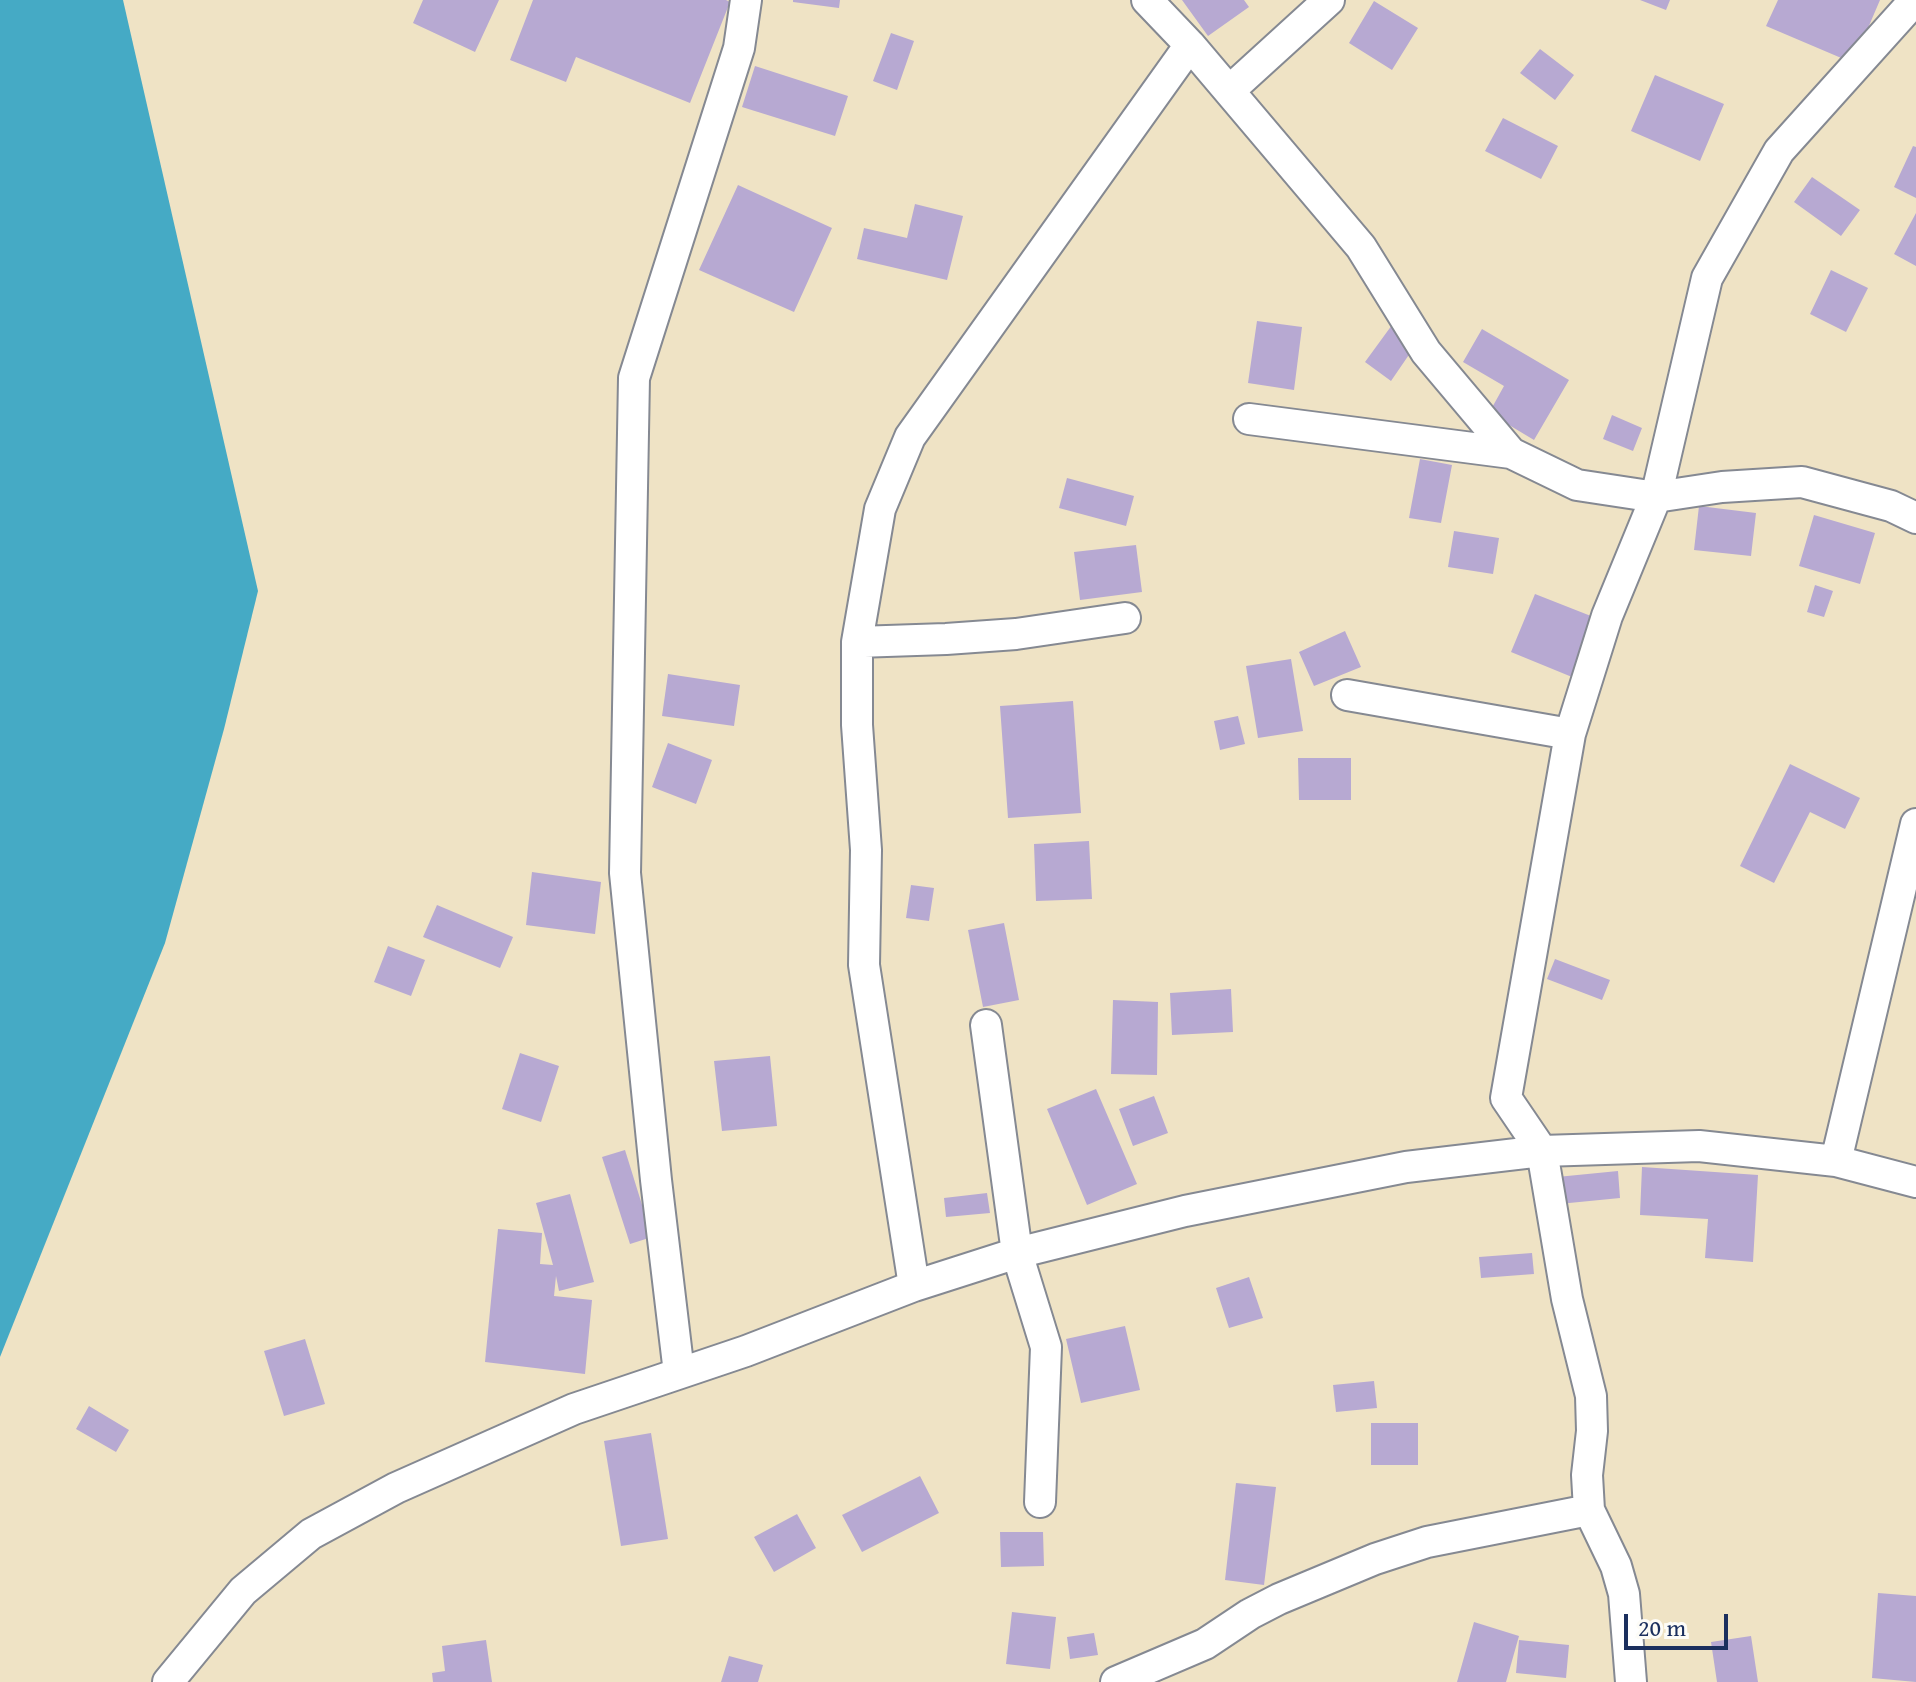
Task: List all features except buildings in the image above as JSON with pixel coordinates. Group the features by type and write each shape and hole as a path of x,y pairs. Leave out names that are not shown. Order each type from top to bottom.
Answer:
{"street":[{"path":"679,1373 625,873 634,378 739,48 746,0"},
{"path":"1147,0 1190,45 1361,247 1426,352 1511,453"},
{"path":"1229,91 1329,0"},
{"path":"1631,1682 1624,1594 1616,1566 1589,1510 1587,1475 1592,1431 1591,1396 1567,1299 1542,1151 1506,1098 1570,734 1607,616 1656,497 1707,278 1779,151 1915,0"},
{"path":"914,1286 864,965 866,850 857,725 857,642 880,509 910,437 1190,45"},
{"path":"1249,419 1511,453 1577,485 1656,497 1722,487 1802,482 1891,506 1916,518"},
{"path":"857,642 1016,634 1125,618"},
{"path":"1347,695 1570,734"},
{"path":"1836,1161 1916,824"},
{"path":"986,1025 1017,1253 1046,1347 1040,1502"},
{"path":"168,1682 243,1591 311,1534 396,1488 574,1409 746,1351 914,1286 1017,1253 1185,1211 1406,1167 1542,1151 1699,1146 1836,1161 1916,1182"},
{"path":"1116,1682 1205,1644 1279,1599 1375,1559 1427,1542 1589,1510"}],"water":[{"path":"0,0 123,0 258,591 165,943 0,1357"}]}
